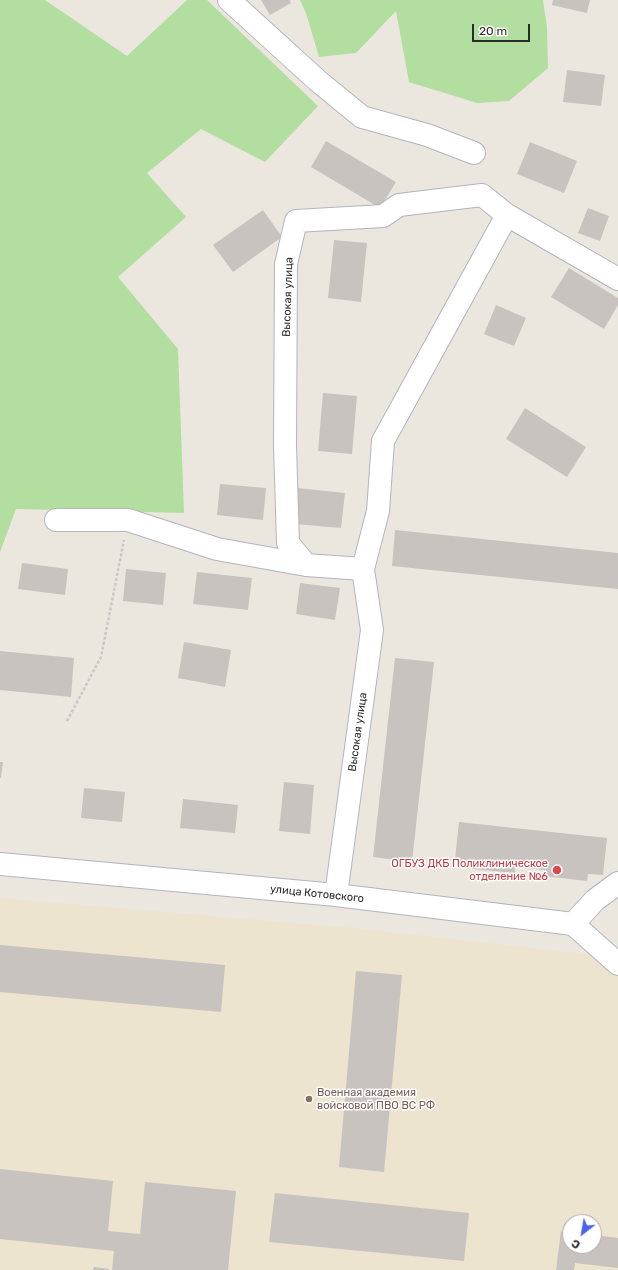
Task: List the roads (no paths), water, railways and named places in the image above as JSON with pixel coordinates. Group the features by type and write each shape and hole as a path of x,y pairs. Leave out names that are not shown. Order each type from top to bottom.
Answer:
{"street":[{"path":"229,0 318,81 362,117 427,135 474,153"},
{"name":"Высокая улица","path":"306,565 288,543 286,468 286,264 296,221 383,216 400,205 482,195 507,215 618,279"},
{"name":"Высокая улица","path":"336,895 372,630 363,569 378,511 383,441 507,215"},
{"path":"56,520 128,520 217,549 306,565 363,569"},
{"name":"улица Котовского","path":"0,864 336,895 573,924"},
{"path":"618,883 595,900 573,924 618,964"}],"place":[{"name":"ОГБУЗ ДКБ Поликлиническое отделение №6","path":"557,870"},
{"name":"Военная академия войсковой ПВО ВС РФ","path":"309,1099"}]}
